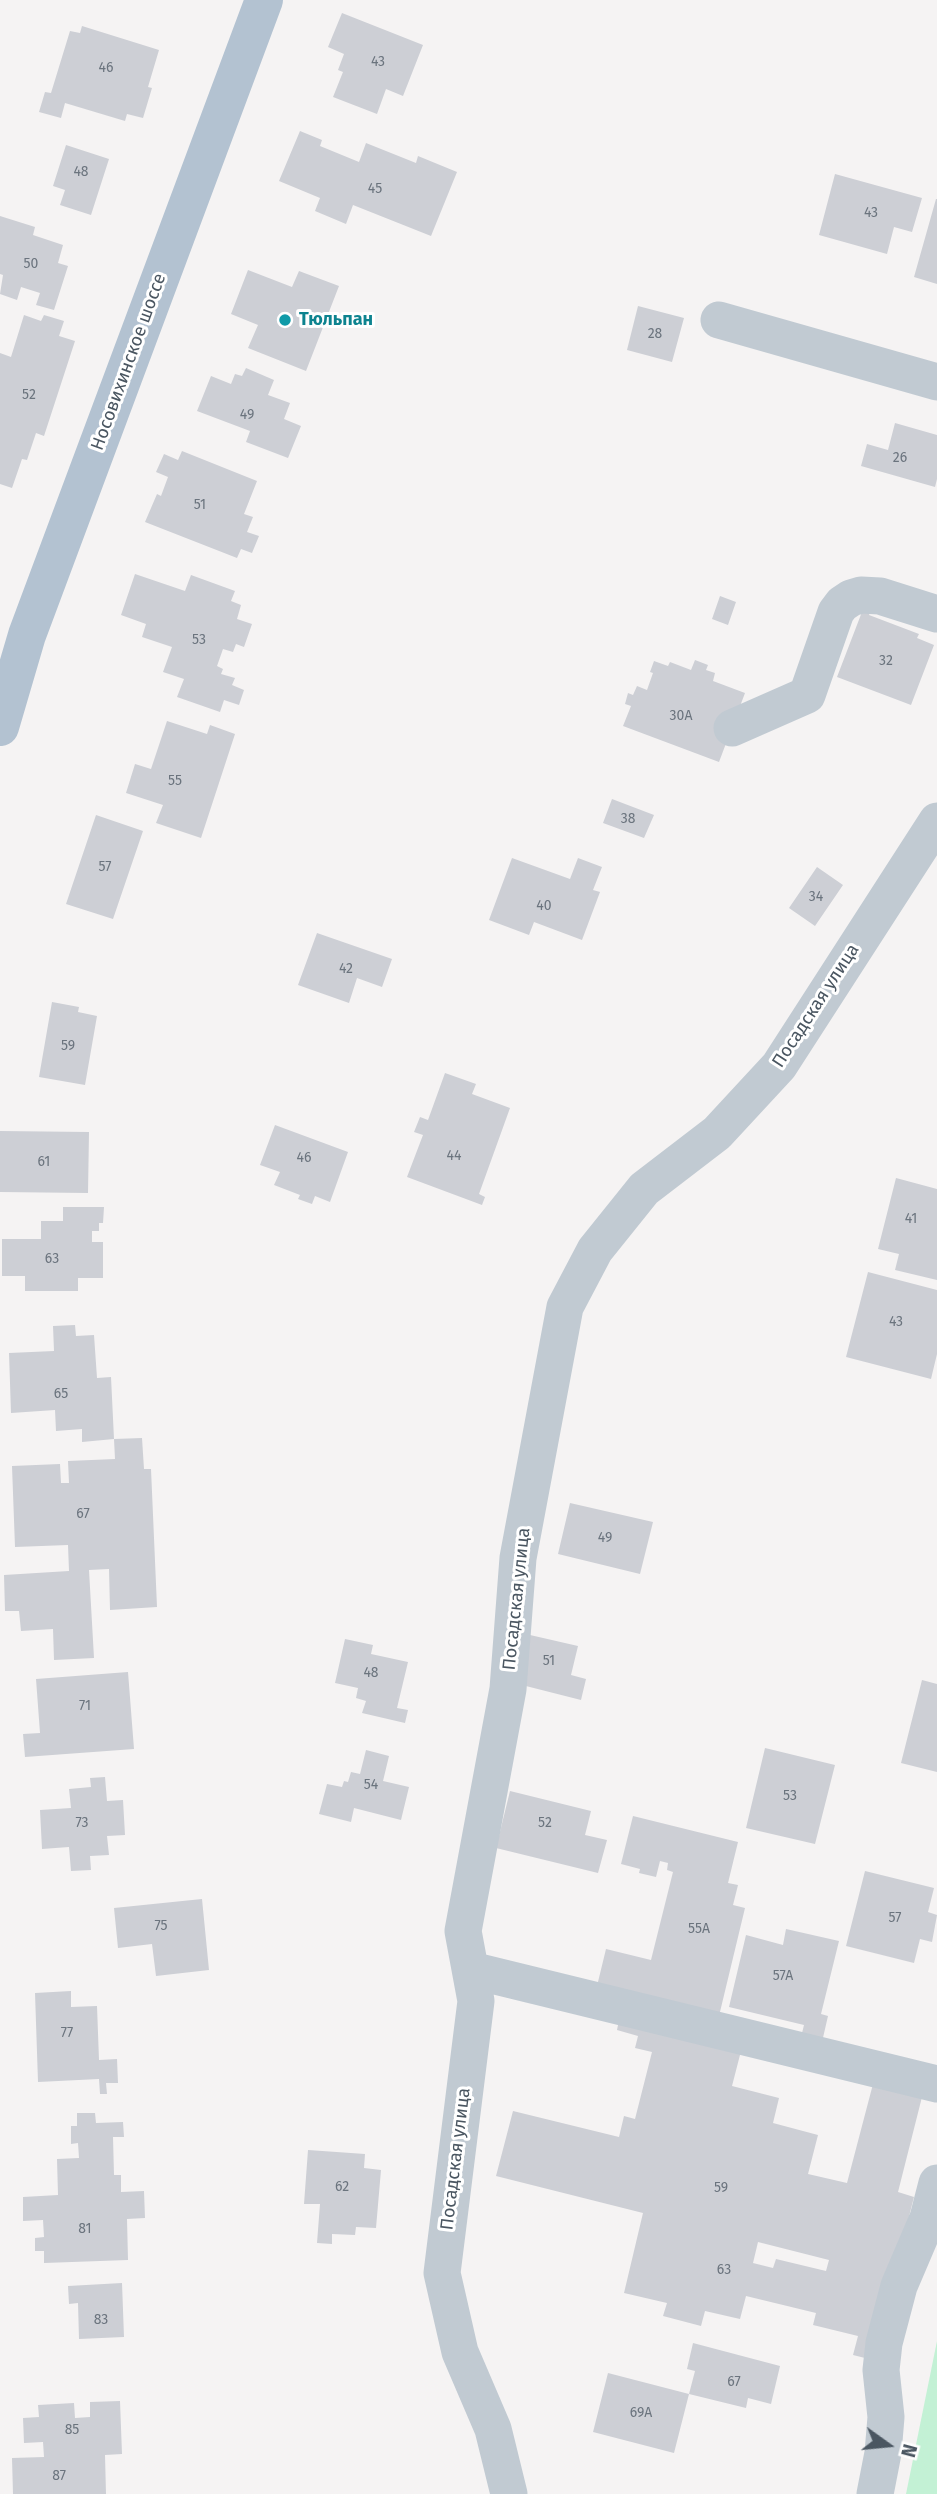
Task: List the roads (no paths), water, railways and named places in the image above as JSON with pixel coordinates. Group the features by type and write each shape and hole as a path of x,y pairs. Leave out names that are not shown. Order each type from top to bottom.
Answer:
{"main road":[{"name":"Носовихинское шоссе","path":"0,727 27,635 264,0"}],"street":[{"path":"719,320 937,382"},
{"path":"732,728 807,695 836,612 852,598 861,595 880,596 937,614"},
{"name":"Посадская улица","path":"509,2494 493,2429 460,2352 442,2273 476,2001 463,1931 508,1689 518,1558 565,1307 595,1250 644,1189 717,1133 779,1066 937,821"},
{"path":"471,1970 937,2084"},
{"path":"875,2494 883,2453 886,2417 881,2370 884,2343 899,2286 928,2218 937,2183"}],"place":[{"name":"Тюльпан","path":"285,320"}]}
